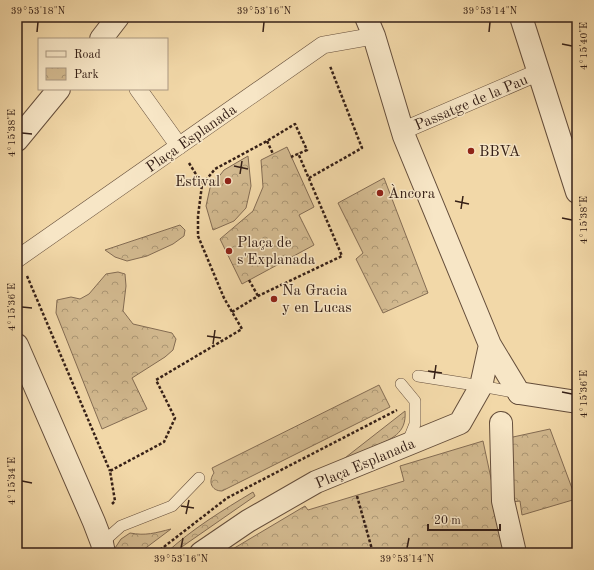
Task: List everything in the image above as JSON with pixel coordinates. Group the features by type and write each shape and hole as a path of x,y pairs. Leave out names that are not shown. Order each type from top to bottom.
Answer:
{"street":[{"path":"102,38 118,17"},
{"path":"521,17 577,192"},
{"name":"Plaça Esplanada","path":"18,258 323,45 331,44 370,26 402,131 490,345 519,393"},
{"name":"Passatge de la Pau","path":"402,131 539,72"},
{"path":"17,140 58,90"},
{"path":"139,90 179,146"},
{"path":"17,345 94,522 103,548"},
{"name":"Plaça Esplanada","path":"201,553 248,520 316,482 460,423 480,386 490,345"},
{"path":"519,393 577,402"},
{"path":"501,423 503,501 515,553"}],"lane":[{"path":"418,376 519,393"},
{"path":"402,384 416,401 416,424 406,445"},
{"path":"103,548 121,526 172,506 199,478"}],"path":[{"path":"309,178 362,148 328,63 331,44"},
{"path":"110,471 164,442 175,418 156,380 242,329 224,298 198,236 198,216 202,185 215,169 267,141 294,124 307,150 291,157"},
{"path":"267,141 273,154"},
{"path":"232,312 258,296 342,256 298,154"},
{"path":"18,258 110,471 115,501 94,522"},
{"path":"249,280 258,296"},
{"path":"357,496 373,553"}],"green space":[{"path":"287,147 314,207 299,215 314,245 242,284 220,239 253,211 263,187 261,160"},
{"path":"248,156 251,186 246,208 234,221 213,230 206,206 210,188 224,170"},
{"path":"384,178 428,293 383,313 356,259 363,253 338,203"},
{"path":"180,225 185,230 184,236 173,244 147,256 127,261 115,257 105,250"},
{"path":"118,272 125,274 126,286 123,311 133,324 172,333 176,339 173,350 165,357 132,378 147,409 102,429 56,313 57,300 71,297 80,299 89,294 106,274"},
{"path":"379,385 390,407 222,491 218,491 213,487 211,479 214,473 212,468"},
{"path":"405,411 403,425 396,435 341,461"},
{"path":"550,429 576,499 522,515 520,501 511,502 508,442 513,437"},
{"path":"483,441 507,553 226,553 305,506 308,510 404,481 400,466"},
{"path":"253,492 255,496 173,553 166,553 197,528"},
{"path":"171,529 139,553 116,553 115,548 121,539 130,533 146,534"}],"place":[{"name":"BBVA","path":"471,151"},
{"name":"Estival","path":"228,181"},
{"name":"Àncora","path":"380,193"},
{"name":"Plaça de s'Explanada","path":"229,251"},
{"name":"Na Gracia y en Lucas","path":"274,299"}]}
